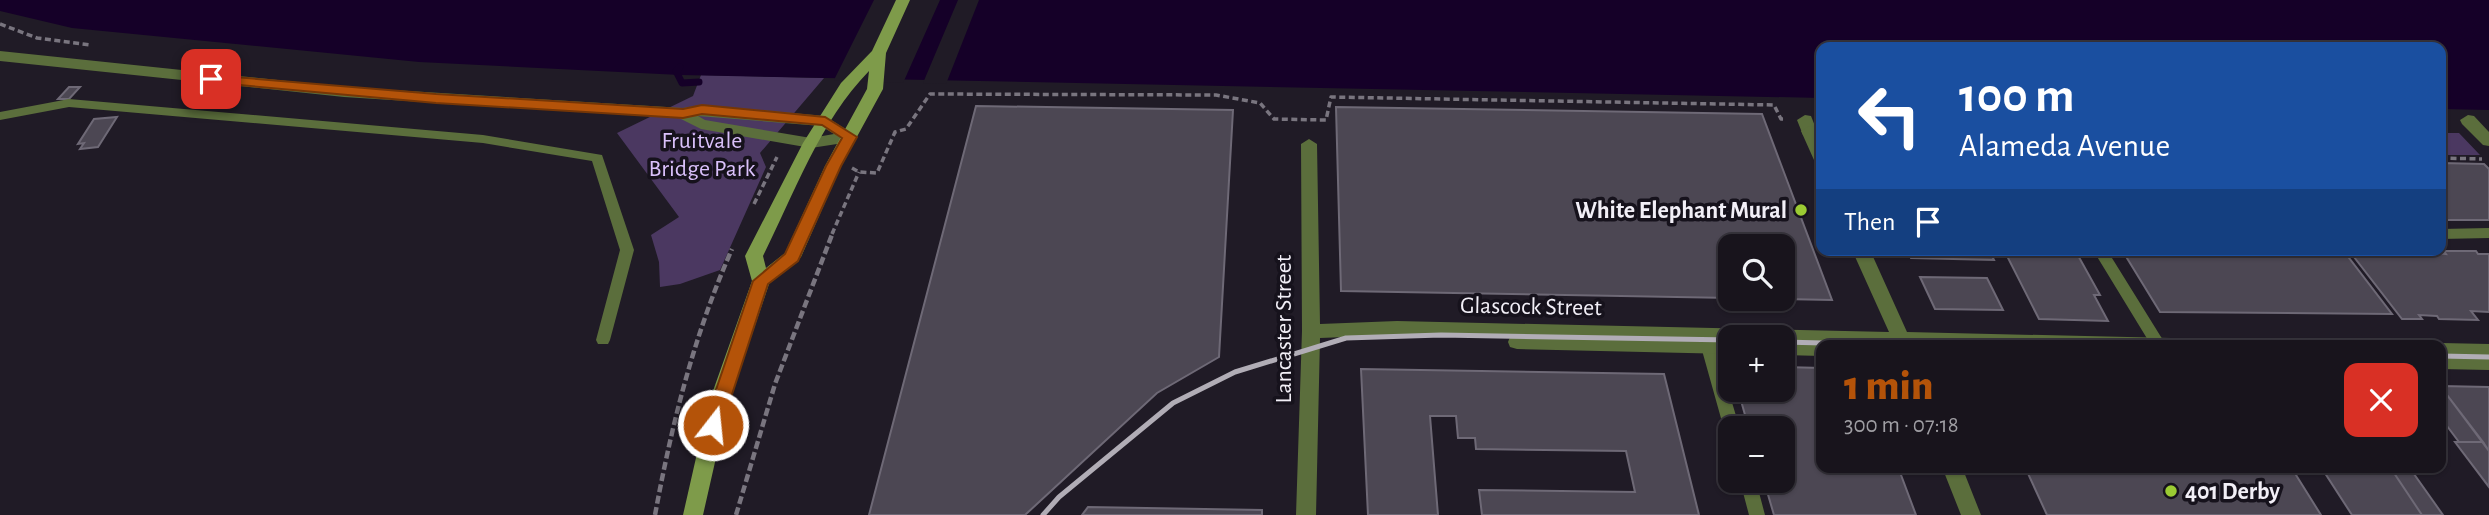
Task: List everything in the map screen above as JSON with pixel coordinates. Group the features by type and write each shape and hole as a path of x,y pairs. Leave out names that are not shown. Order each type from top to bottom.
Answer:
{"main road":[{"path":"693,515 718,405 761,281 792,257 834,166 875,89 879,54 903,0"},
{"path":"761,281 754,257 811,143 846,86 879,54"}],"street":[{"path":"0,56 64,60 236,82 368,94 683,113 702,110 825,121 850,137"},
{"path":"683,113 701,124 811,143 850,137"},
{"path":"2468,120 2489,141"},
{"path":"1807,125 1816,146"},
{"name":"Lancaster Street","path":"1306,515 1311,331 1309,144"},
{"path":"1864,256 1902,340"},
{"name":"Glascock Street","path":"1311,331 1346,338 1816,341"},
{"name":"Glascock Street","path":"1707,340 1718,343"},
{"path":"1795,348 1816,349"},
{"path":"2446,350 2489,351"},
{"path":"2446,362 2489,363"},
{"path":"1954,473 1971,515"}],"lane":[{"path":"0,116 69,103 483,139 597,158 627,250 603,340"},
{"path":"2446,233 2489,233"},
{"path":"2104,256 2156,340"},
{"path":"1707,340 1728,416"},
{"path":"1751,493 1757,515"}],"path":[{"path":"0,24 37,38 92,45"},
{"path":"736,515 769,395 808,290 859,172 877,173 895,132 906,129 930,94 1216,95 1260,103 1273,119 1325,120 1331,97 1774,105 1782,119 1807,125"},
{"path":"748,216 777,157"},
{"path":"2446,158 2489,159"},
{"path":"656,515 669,434 695,336 737,240"}],"green space":[{"name":"Fruitvale Bridge Park","path":"701,75 824,78 760,153 766,167 720,270 680,284 660,287 659,262 651,235 679,217 617,133 693,96"},
{"path":"2446,132 2459,133 2480,155 2446,155"}],"shaded area":[{"path":"0,0 2489,0 2489,110 2446,109 2446,42 1816,42 1816,98 680,75 419,62 72,28 0,11"}],"pier":[{"path":"874,0 940,0 903,83 834,80"},
{"path":"958,0 979,0 946,84 923,83"}],"building":[{"path":"69,87 80,87 69,99 58,99"},
{"path":"976,106 1233,110 1219,357 1157,393 1025,515 869,515"},
{"path":"1336,107 1762,114 1832,300 1795,299 1795,234 1718,234 1718,298 1341,291"},
{"path":"117,117 98,147 80,149 84,143 78,144 94,119"},
{"path":"2446,163 2484,164 2489,169 2489,220 2446,220"},
{"path":"2446,251 2489,254 2489,312 2471,311 2478,320 2439,319 2437,316 2419,315 2422,319 2402,319 2354,257 2446,256"},
{"path":"1910,256 1992,256 1994,260"},
{"path":"2007,256 2078,256 2100,295 2094,295 2108,321 2039,319"},
{"path":"2126,256 2348,256 2392,314 2160,312"},
{"path":"1920,277 1987,278 2003,310 1935,309"},
{"path":"1795,367 1816,368 1816,473 1900,473 1916,515 1774,515 1768,493 1795,493 1795,416 1745,416 1741,402 1795,402"},
{"path":"1361,369 1664,374 1699,515 1482,515 1479,490 1635,492 1626,451 1476,449 1475,438 1458,438 1456,416 1430,416 1438,515 1368,515"},
{"path":"2446,386 2489,387 2489,451 2446,394"},
{"path":"2446,394 2483,442 2459,442 2446,425"},
{"path":"2455,442 2483,442 2489,451 2489,487"},
{"name":"401 Derby","path":"2028,473 2295,473 2321,515 2047,515"},
{"path":"2325,473 2394,473 2422,515 2352,515"},
{"path":"2394,473 2413,473 2443,515 2422,515"},
{"path":"1088,507 1262,510 1262,515 1082,515"}],"waterway":[{"path":"680,67 676,71 682,83 699,82"}],"railway":[{"path":"1043,515 1059,497 1173,403 1235,372 1346,338 1441,335 1718,340"},
{"path":"1795,342 1816,343"},
{"path":"2446,356 2489,357"}],"place":[{"name":"White Elephant Mural","path":"1801,210"},
{"name":"401 Derby","path":"2171,491"}],"route":[{"path":"211,79 436,99 683,113 702,110 825,121 850,137 792,257 761,281 713,425"}]}
